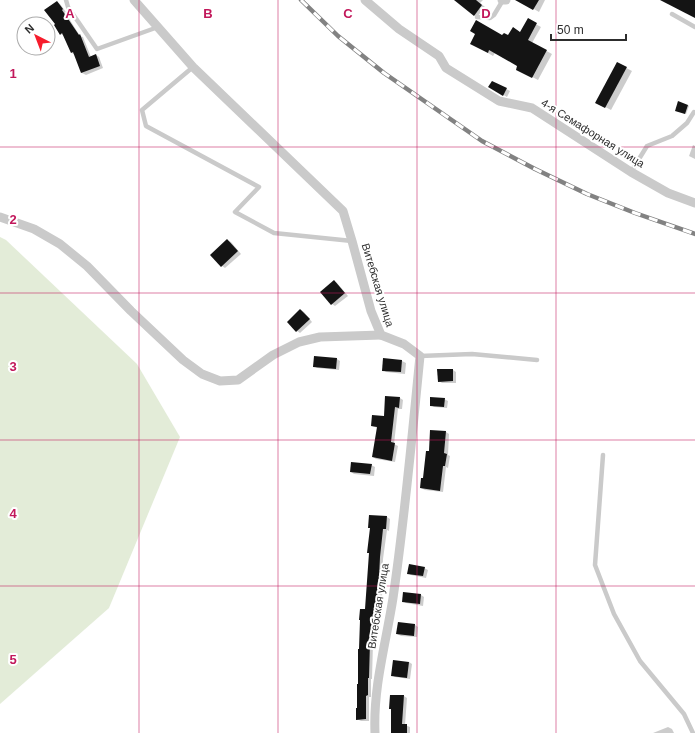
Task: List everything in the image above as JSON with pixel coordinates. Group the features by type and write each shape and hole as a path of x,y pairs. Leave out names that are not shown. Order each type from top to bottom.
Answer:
{"street":[{"name":"Витебская улица","path":"134,0 193,67 343,211 371,311 381,335 404,344 420,356 394,591 382,657 374,715 375,733"},
{"name":"4-я Семафорная улица","path":"365,0 399,29 438,56 446,68 499,101 532,108 631,172 668,193 695,203"},
{"path":"0,217 34,229 60,244 87,266 131,311 184,360 202,374 220,381 238,380 273,355 299,342 320,337 381,335"}],"lane":[{"path":"66,0 68,7 97,49 158,27"},
{"path":"477,17 490,18 494,15 504,0"},
{"path":"672,14 695,27"},
{"path":"193,67 142,110 146,126 259,186 235,212 274,233 352,241"},
{"path":"631,172 647,146 672,136 687,123 694,112"},
{"path":"420,356 472,354 538,360"},
{"path":"603,455 595,565 614,614 640,660 684,714 693,733"}],"green space":[{"path":"0,237 6,240 137,364 180,437 109,608 0,704"}],"building":[{"path":"454,0 476,0 482,5 474,16"},
{"path":"515,0 539,0 533,10"},
{"path":"660,0 695,0 695,18"},
{"path":"57,1 79,35 80,34 89,57 96,54 100,66 81,73 73,52 71,53 62,33 60,35 56,28 56,16 49,16 44,10"},
{"path":"528,18 537,23 528,40 547,50 532,78 516,70 517,66 489,50 488,53 470,44 475,34 470,31 476,20 502,35 504,33 508,35 513,27 520,32"},
{"path":"617,62 627,67 605,108 595,103"},
{"path":"492,81 507,88 503,96 488,87"},
{"path":"678,101 688,105 685,114 675,111"},
{"path":"227,239 238,251 221,267 210,255"},
{"path":"334,280 345,293 331,305 320,292"},
{"path":"300,309 310,319 296,332 287,322"},
{"path":"314,356 337,358 336,369 313,367"},
{"path":"383,358 402,360 401,372 382,371"},
{"path":"437,369 453,369 453,381 438,382"},
{"path":"385,396 400,397 399,408 395,407 391,442 395,443 392,461 372,457 377,427 371,426 372,415 384,416"},
{"path":"430,397 445,398 444,407 430,406"},
{"path":"430,430 446,431 444,453 447,454 445,466 443,466 440,491 420,488 421,478 423,478 426,451 429,451"},
{"path":"351,462 372,464 370,474 350,472"},
{"path":"369,515 387,516 386,529 383,529 375,622 372,622 368,695 366,696 366,719 356,720 359,620 360,609 365,609 369,553 367,553 370,528 368,528"},
{"path":"409,564 425,567 423,576 407,574"},
{"path":"403,592 421,594 420,604 402,602"},
{"path":"398,622 415,624 414,636 396,634"},
{"path":"393,660 409,662 407,678 391,676"},
{"path":"390,695 404,695 402,724 407,724 407,733 391,733 391,709 389,709"}],"railway":[{"path":"301,0 338,36 384,73 482,141 587,194 695,234"}]}
